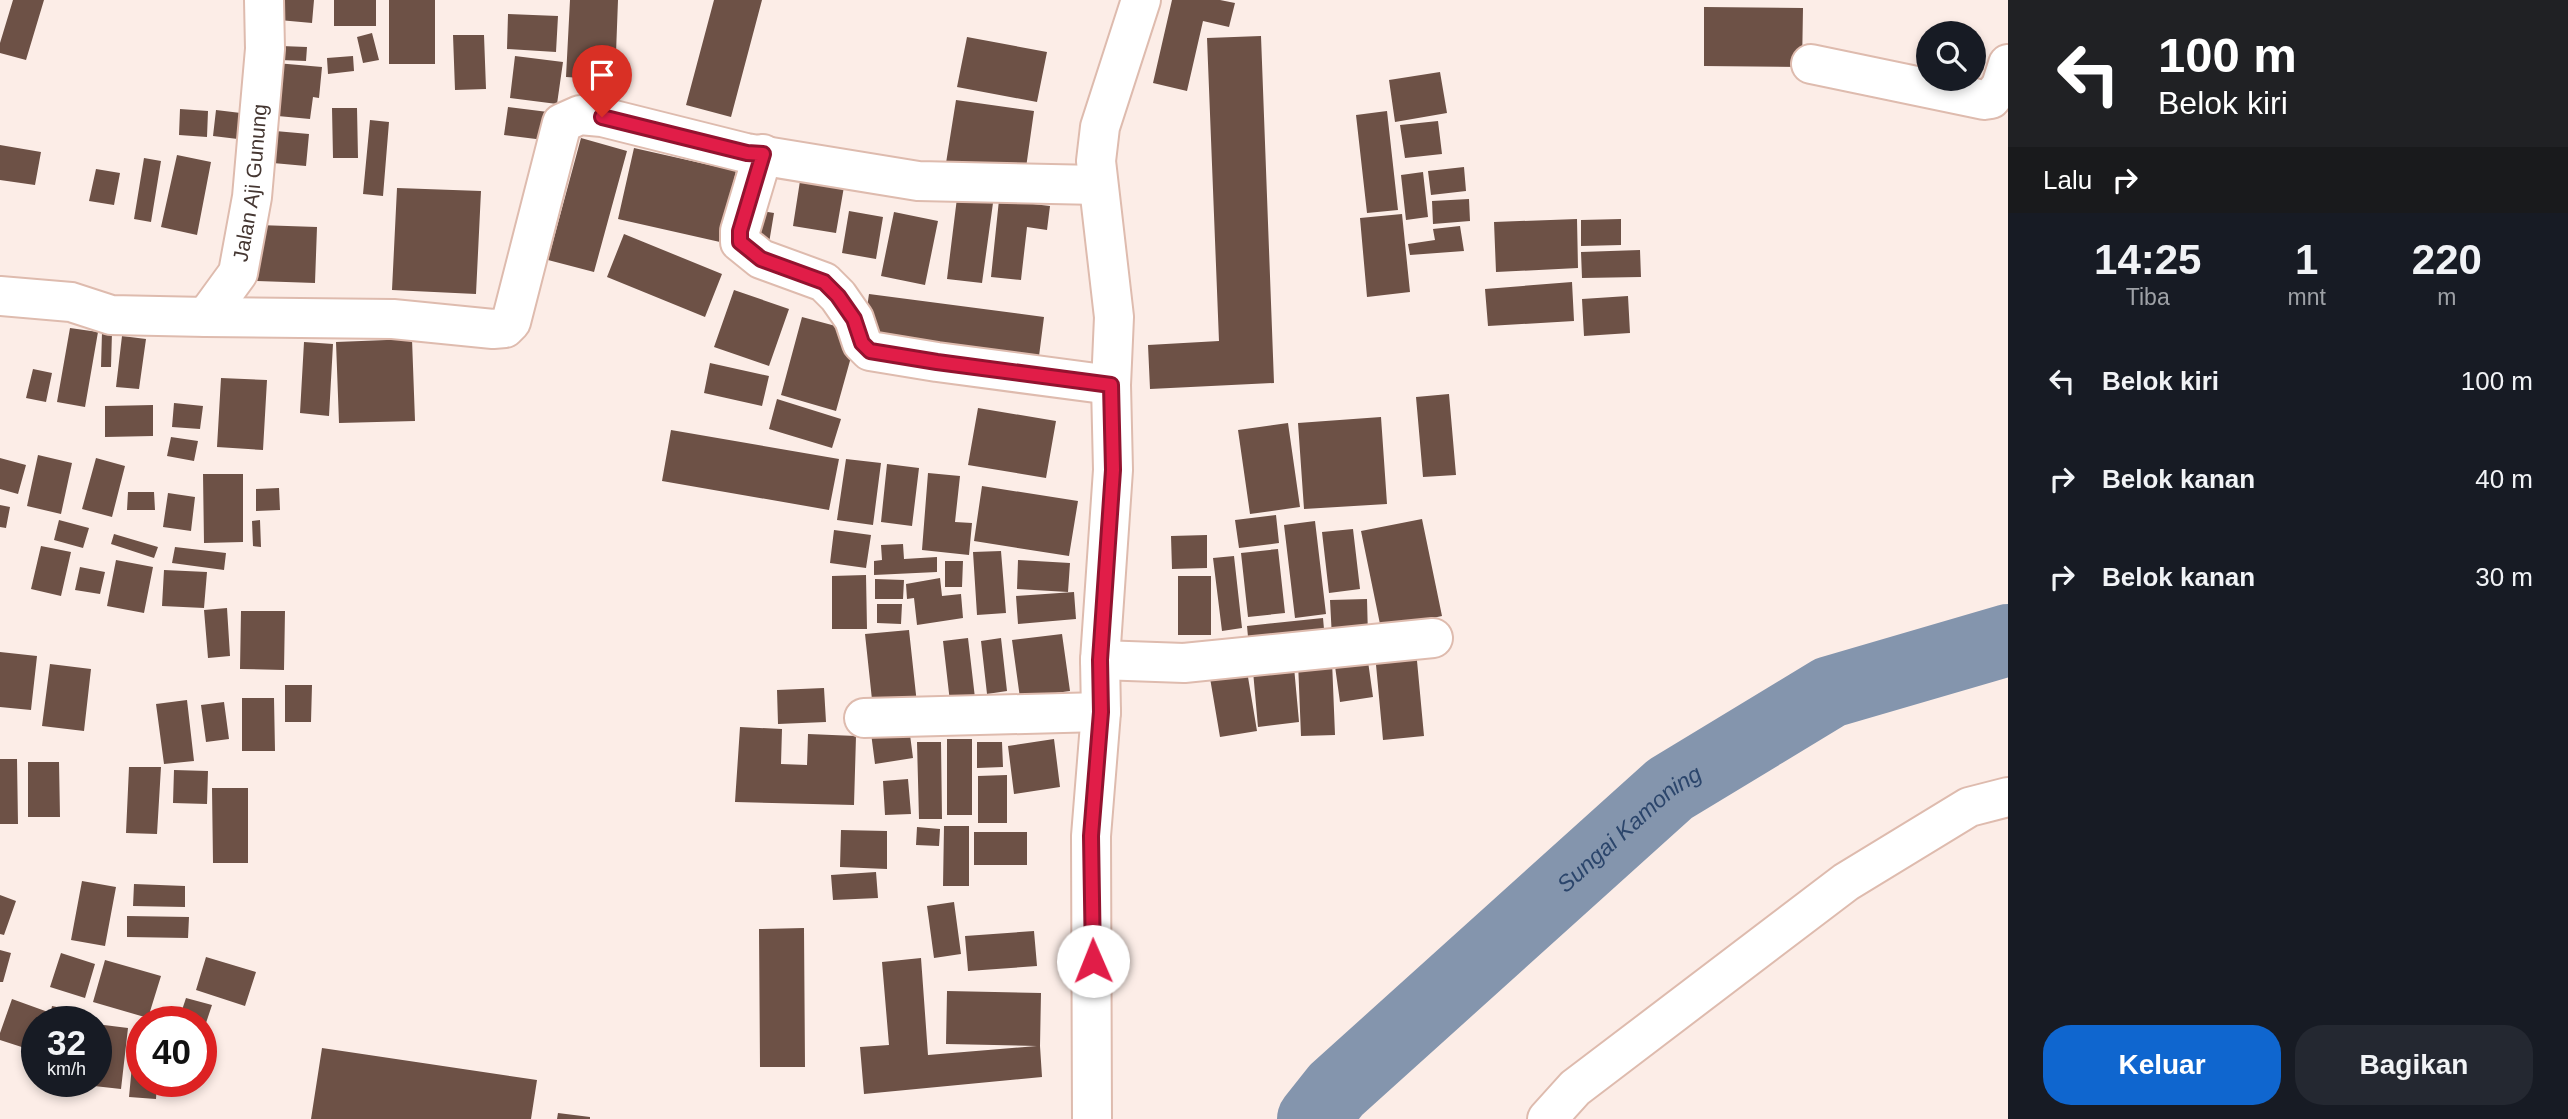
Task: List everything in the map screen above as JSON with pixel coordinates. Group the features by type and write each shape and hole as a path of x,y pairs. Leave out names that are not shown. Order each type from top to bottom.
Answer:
{"street":[{"name":"Jalan Aji Gunung","path":"206,317 238,273 249,209 265,49 264,0"},
{"path":"1092,1119 1091,836 1101,712 1100,660 1113,470 1111,385 1114,317 1096,160 1100,127 1141,0"},
{"path":"1811,64 1984,100 1991,99 2001,86 2008,64"},
{"path":"0,296 71,302 111,315 393,319 505,328 511,322 562,123 580,115 602,117 747,153 918,181 1098,185"},
{"path":"763,154 740,231 740,242 761,259 824,282 854,319 862,343 870,351 1111,385"},
{"path":"1100,660 1184,663 1433,638"},
{"path":"864,718 1101,712"},
{"path":"1547,1119 1575,1088 1846,882 1969,807 2008,797"}],"building":[{"path":"13,0 44,0 26,60 0,53 0,43"},
{"path":"281,0 314,0 312,23 279,20"},
{"path":"334,0 376,0 376,26 334,26"},
{"path":"389,0 435,0 435,64 389,64"},
{"path":"570,0 618,0 615,80 566,77"},
{"path":"714,0 762,0 731,117 686,105"},
{"path":"1172,0 1220,0 1235,3 1229,27 1203,21 1187,91 1153,83"},
{"path":"1704,7 1803,8 1802,67 1704,66"},
{"path":"508,14 558,16 556,52 507,49"},
{"path":"372,33 379,60 363,63 357,37"},
{"path":"453,35 484,35 486,89 455,90"},
{"path":"1261,36 1274,383 1150,389 1148,345 1219,341 1207,38"},
{"path":"967,37 1047,52 1037,102 957,87"},
{"path":"281,46 307,47 306,61 280,60"},
{"path":"353,56 354,71 328,74 327,58"},
{"path":"515,56 563,62 557,104 510,98"},
{"path":"276,63 322,67 319,98 313,97 310,119 267,115"},
{"path":"1440,72 1447,113 1395,122 1389,80"},
{"path":"956,100 1034,111 1025,175 946,163"},
{"path":"508,107 548,112 544,140 504,135"},
{"path":"332,108 357,108 358,158 333,158"},
{"path":"180,109 208,111 207,137 179,135"},
{"path":"216,110 249,114 246,140 213,136"},
{"path":"1387,111 1398,210 1367,213 1356,115"},
{"path":"370,120 389,122 383,196 363,194"},
{"path":"1438,121 1442,154 1405,158 1400,125"},
{"path":"264,130 309,134 306,166 262,162"},
{"path":"581,138 627,151 594,272 548,260"},
{"path":"0,145 41,152 35,185 0,180"},
{"path":"634,148 736,171 720,242 618,219"},
{"path":"177,155 211,162 197,235 161,227"},
{"path":"144,158 161,161 151,222 134,219"},
{"path":"1464,167 1466,191 1431,195 1428,171"},
{"path":"802,168 846,175 836,233 793,226"},
{"path":"96,169 120,173 114,205 89,201"},
{"path":"1423,172 1428,217 1406,220 1401,175"},
{"path":"397,188 481,191 476,294 392,290"},
{"path":"957,198 993,203 982,283 947,279"},
{"path":"1469,199 1470,221 1433,224 1432,201"},
{"path":"999,200 1050,206 1047,230 1027,227 1021,280 991,277"},
{"path":"750,209 774,213 769,243 745,239"},
{"path":"849,211 883,217 876,259 842,253"},
{"path":"894,212 938,221 925,285 881,276"},
{"path":"1402,214 1410,292 1367,297 1360,218"},
{"path":"1577,219 1578,268 1496,272 1494,222"},
{"path":"1621,219 1621,245 1581,246 1581,220"},
{"path":"258,225 317,227 315,283 257,281"},
{"path":"1460,226 1464,251 1410,255 1408,244 1435,240 1433,229"},
{"path":"624,234 722,274 705,317 607,277"},
{"path":"1640,250 1641,277 1582,278 1581,252"},
{"path":"1572,282 1574,321 1488,326 1485,289"},
{"path":"734,290 789,309 769,366 714,347"},
{"path":"869,294 1044,317 1038,364 862,341"},
{"path":"1628,296 1630,333 1584,336 1582,299"},
{"path":"802,317 858,332 836,411 781,395"},
{"path":"70,328 98,332 85,407 57,402"},
{"path":"102,332 112,332 111,367 101,367"},
{"path":"122,336 146,339 139,389 116,387"},
{"path":"412,339 415,421 339,423 336,342"},
{"path":"304,342 333,344 329,416 300,413"},
{"path":"710,363 769,376 762,406 704,393"},
{"path":"33,369 52,373 46,402 26,398"},
{"path":"221,378 267,380 263,450 217,447"},
{"path":"1449,394 1456,475 1423,477 1416,397"},
{"path":"777,399 841,419 832,448 769,429"},
{"path":"174,403 203,406 200,429 172,427"},
{"path":"153,405 153,436 105,437 105,406"},
{"path":"978,408 1056,421 1046,478 968,465"},
{"path":"1381,417 1387,504 1304,509 1298,423"},
{"path":"1288,423 1300,507 1250,514 1238,430"},
{"path":"671,430 839,459 829,510 662,481"},
{"path":"171,437 198,441 194,461 167,456"},
{"path":"38,455 72,463 61,514 27,506"},
{"path":"0,458 26,465 18,494 0,489"},
{"path":"96,458 125,466 112,517 82,509"},
{"path":"846,459 881,463 873,525 837,520"},
{"path":"887,464 919,468 912,526 881,522"},
{"path":"928,473 960,476 955,522 972,523 969,555 922,550"},
{"path":"203,474 243,474 243,542 204,543"},
{"path":"982,486 1078,501 1069,556 974,541"},
{"path":"279,488 280,510 256,511 256,489"},
{"path":"128,492 154,492 155,510 127,510"},
{"path":"168,493 195,497 191,531 163,527"},
{"path":"0,505 10,507 6,528 0,527"},
{"path":"1276,515 1279,543 1239,548 1235,520"},
{"path":"1422,519 1442,616 1381,629 1361,531"},
{"path":"59,520 89,528 83,548 54,540"},
{"path":"260,520 261,547 253,546 252,521"},
{"path":"1315,521 1326,614 1295,618 1284,525"},
{"path":"1353,529 1360,589 1329,593 1322,532"},
{"path":"834,530 871,535 866,568 830,563"},
{"path":"114,534 158,547 154,558 111,544"},
{"path":"1207,535 1207,568 1172,569 1171,536"},
{"path":"903,544 904,559 937,557 937,572 874,575 874,561 882,560 881,545"},
{"path":"41,546 71,552 61,596 31,589"},
{"path":"175,547 226,553 224,570 172,563"},
{"path":"1278,549 1285,613 1248,617 1241,553"},
{"path":"1001,551 1006,613 977,615 973,552"},
{"path":"1234,556 1242,628 1222,631 1213,558"},
{"path":"116,560 153,567 144,613 107,606"},
{"path":"1018,560 1070,563 1068,592 1017,589"},
{"path":"945,561 963,561 962,587 945,587"},
{"path":"80,567 105,572 100,594 75,590"},
{"path":"164,570 207,572 204,608 162,606"},
{"path":"866,575 867,629 832,629 832,576"},
{"path":"1178,576 1211,576 1211,635 1178,635"},
{"path":"940,578 942,596 961,594 963,618 917,625 914,598 907,599 906,584"},
{"path":"875,579 904,580 903,599 875,599"},
{"path":"1074,592 1076,619 1018,624 1016,596"},
{"path":"1367,599 1368,637 1332,638 1330,600"},
{"path":"877,604 902,604 901,624 877,623"},
{"path":"227,608 230,656 208,658 204,610"},
{"path":"241,611 285,611 284,670 240,669"},
{"path":"1323,618 1325,640 1249,648 1247,626"},
{"path":"909,630 917,704 873,709 865,634"},
{"path":"1062,634 1070,691 1020,698 1012,640"},
{"path":"968,638 975,698 950,702 943,641"},
{"path":"1001,638 1007,691 987,694 981,641"},
{"path":"1366,647 1373,697 1340,702 1333,652"},
{"path":"1416,650 1424,736 1383,740 1375,654"},
{"path":"0,652 37,656 31,710 0,707"},
{"path":"1332,661 1335,735 1301,736 1298,662"},
{"path":"50,664 91,669 84,731 42,726"},
{"path":"1294,667 1299,722 1258,727 1253,671"},
{"path":"1247,671 1257,731 1220,737 1210,678"},
{"path":"285,685 312,685 311,722 285,722"},
{"path":"824,688 826,722 778,724 777,690"},
{"path":"242,698 274,698 275,751 242,751"},
{"path":"187,700 194,761 164,764 156,704"},
{"path":"224,702 229,739 206,742 201,705"},
{"path":"740,727 782,729 781,764 807,765 808,734 856,736 854,805 735,802"},
{"path":"909,727 913,758 875,764 871,733"},
{"path":"947,739 972,739 972,815 947,815"},
{"path":"1054,739 1060,787 1014,794 1008,746"},
{"path":"917,742 941,742 942,819 919,819"},
{"path":"977,742 1002,742 1003,767 977,768"},
{"path":"0,759 17,759 18,824 0,824"},
{"path":"28,762 59,762 60,817 28,817"},
{"path":"129,767 161,767 157,834 126,833"},
{"path":"174,770 208,771 207,804 173,803"},
{"path":"1007,775 1007,823 978,823 978,776"},
{"path":"908,779 911,814 885,815 883,781"},
{"path":"212,788 248,788 248,863 213,863"},
{"path":"944,826 969,826 969,886 943,886"},
{"path":"917,827 940,829 939,846 916,845"},
{"path":"841,830 887,831 887,869 840,867"},
{"path":"974,832 1027,832 1027,865 974,865"},
{"path":"876,872 878,898 833,900 831,875"},
{"path":"82,881 116,887 105,946 71,940"},
{"path":"134,884 185,886 185,907 133,906"},
{"path":"0,895 16,901 4,935 0,934"},
{"path":"954,902 961,954 934,958 927,906"},
{"path":"127,916 189,917 188,938 127,937"},
{"path":"804,928 805,1067 760,1067 759,929"},
{"path":"1034,931 1037,966 968,971 965,936"},
{"path":"0,950 11,953 3,982 0,982"},
{"path":"61,953 95,964 85,998 50,987"},
{"path":"206,957 256,972 245,1006 196,990"},
{"path":"921,958 928,1055 1037,1046 946,1044 947,991 1041,993 1042,1077 864,1094 860,1047 889,1045 882,962"},
{"path":"105,960 161,976 152,1006 126,1006 126,1012 93,1002"},
{"path":"186,998 212,1005 212,1006 183,1006"},
{"path":"12,999 31,1006 21,1006 21,1047 0,1040"},
{"path":"112,1026 126,1028 121,1089 112,1088"},
{"path":"322,1048 537,1080 531,1119 311,1119"},
{"path":"558,1113 590,1117 590,1119 557,1119"}],"waterway":[{"name":"Sungai Kamoning","path":"1313,1119 1336,1090 1670,789 1830,692 2008,640"}],"route":[{"path":"602,117 747,153 763,154 740,231 740,242 761,259 824,282 854,319 862,343 870,351 1111,385 1113,470 1100,660 1101,712 1091,836 1093,961"}]}
